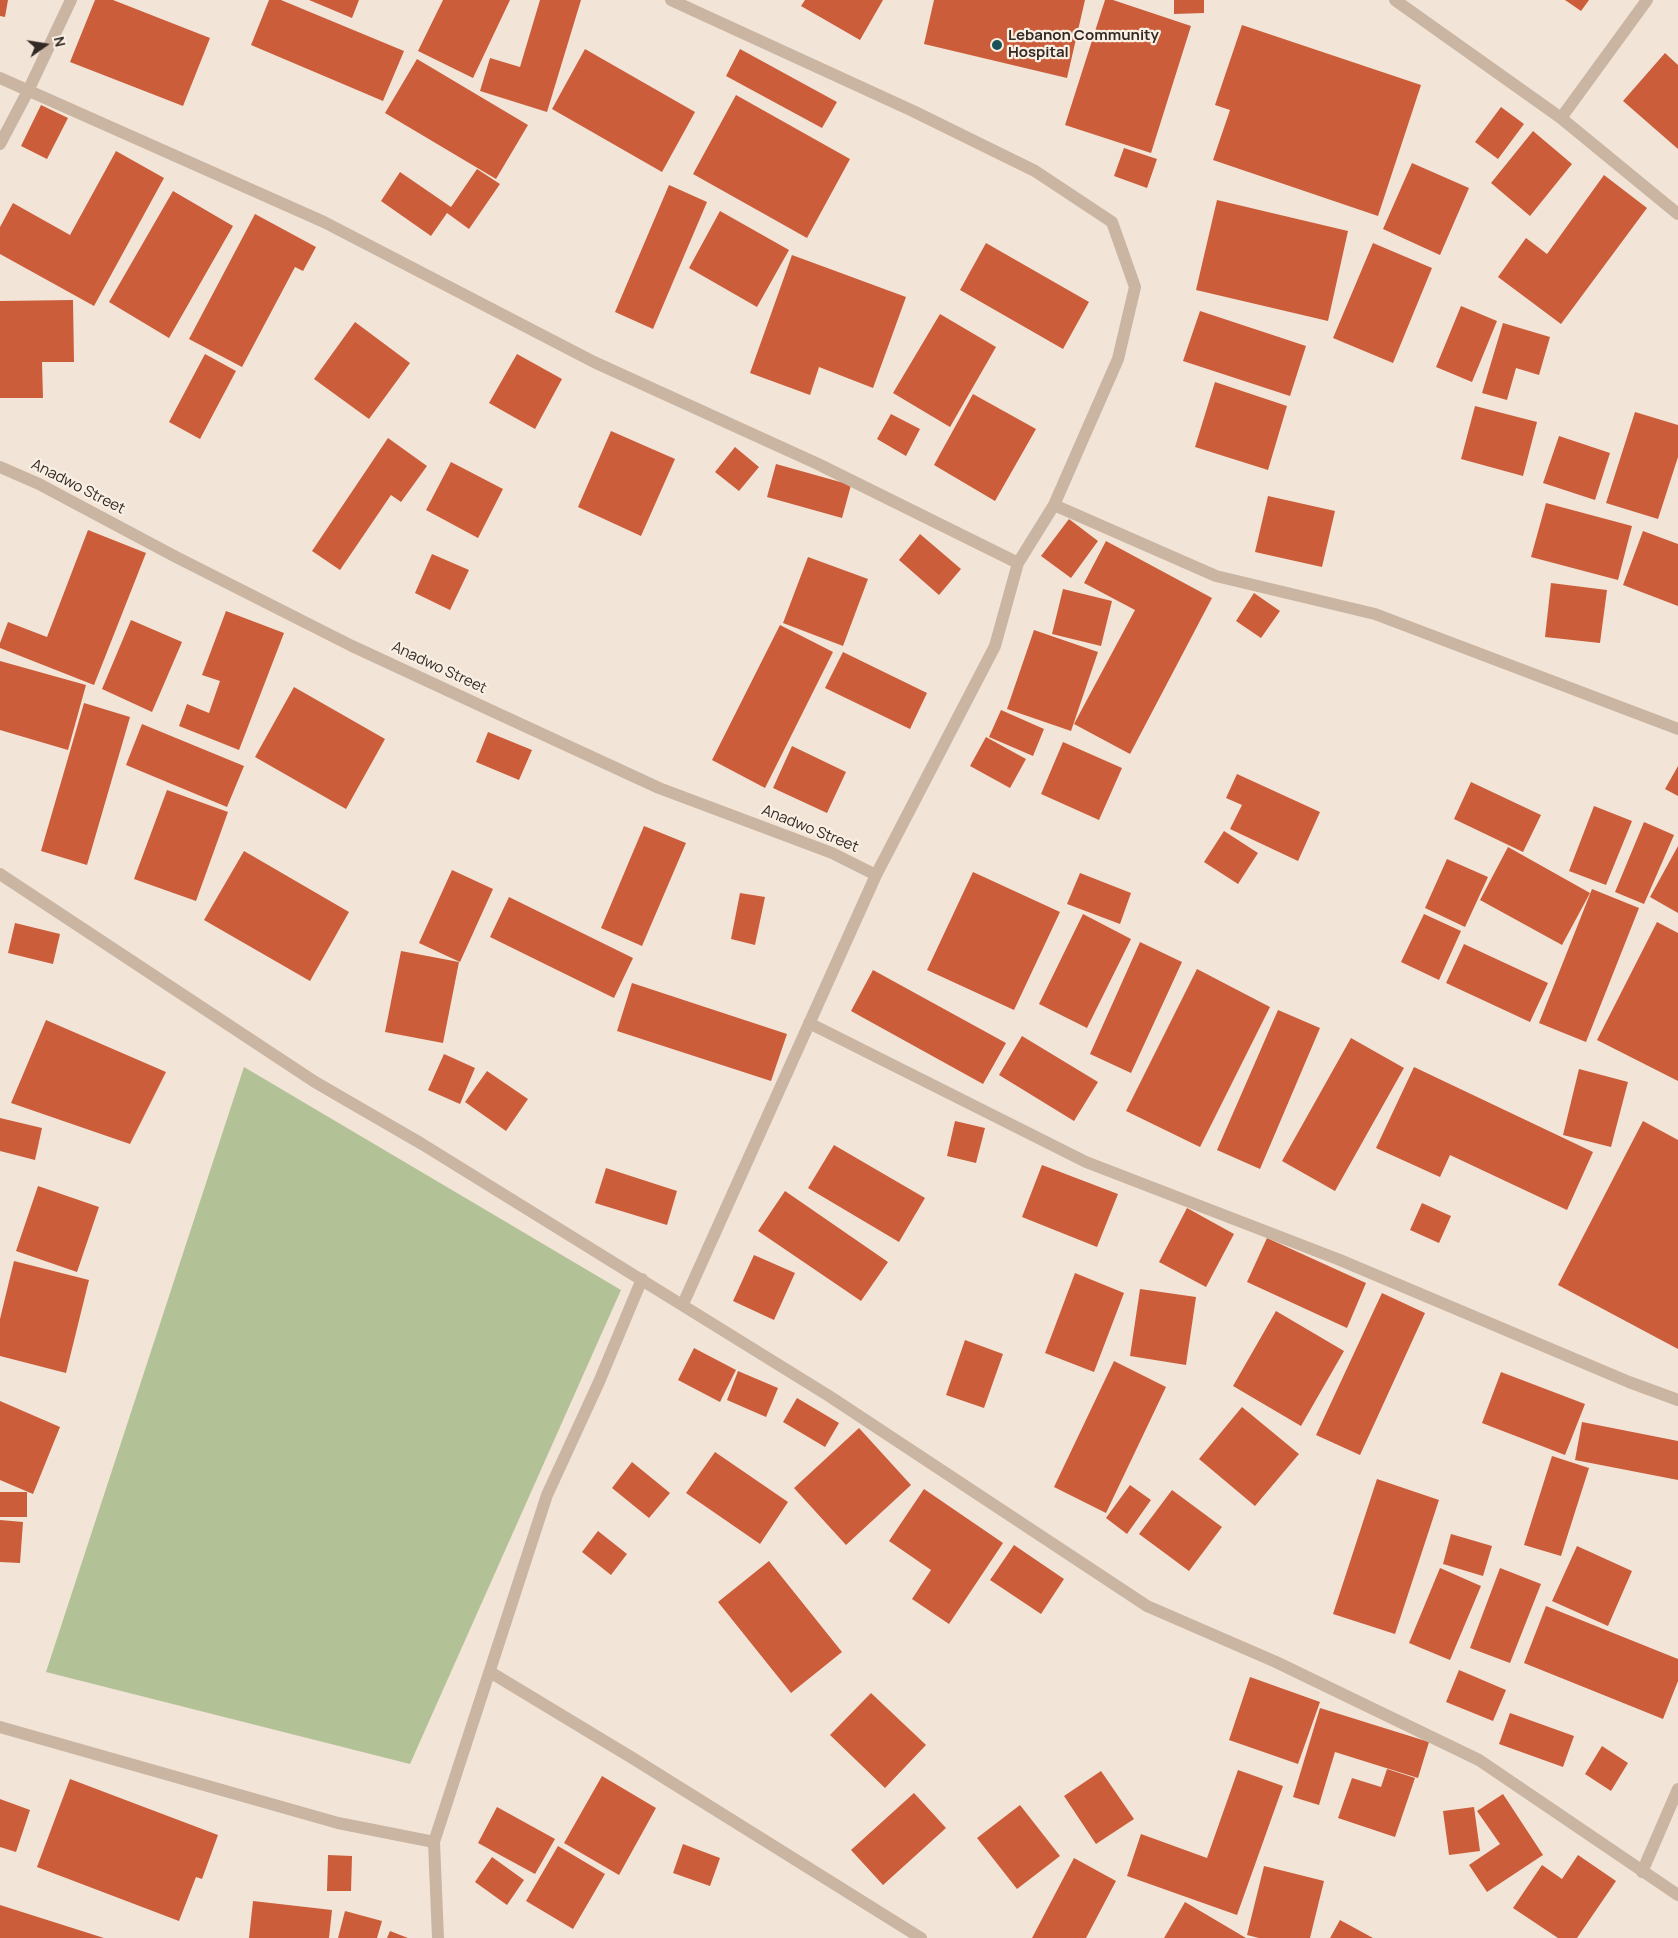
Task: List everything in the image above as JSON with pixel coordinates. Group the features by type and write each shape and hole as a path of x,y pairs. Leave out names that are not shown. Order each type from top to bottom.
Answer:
{"street":[{"path":"0,144 28,91 71,0"},
{"path":"671,0 913,111 1036,171 1112,222 1135,287 1118,359 1054,506 1018,563 995,646 876,875 683,1304"},
{"path":"1395,0 1561,118 1678,214"},
{"path":"1561,118 1647,0"},
{"path":"0,78 324,222 594,362 818,464 1018,563"},
{"name":"Anadwo Street","path":"0,467 39,484 343,641 447,690 659,788 832,853 876,875"},
{"path":"1054,506 1216,576 1375,614 1678,729"},
{"path":"0,874 315,1082 422,1144 829,1396 1147,1606 1276,1662 1478,1760 1678,1896"},
{"path":"809,1023 1086,1162 1340,1260 1620,1378 1678,1400"},
{"path":"438,1938 434,1842 547,1495 599,1382 642,1279"},
{"path":"490,1672 634,1759 921,1938"},
{"path":"0,1727 338,1823 434,1842"},
{"path":"1642,1872 1678,1789"}],"green space":[{"path":"244,1067 621,1290 410,1764 46,1672"}],"building":[{"path":"0,0 8,0 5,17 0,16"},
{"path":"95,0 113,0 210,38 183,106 70,62"},
{"path":"269,0 281,0 404,51 383,101 251,45"},
{"path":"309,0 359,0 352,18"},
{"path":"443,0 510,0 473,78 418,51"},
{"path":"540,0 581,0 547,112 480,91 490,58 520,67"},
{"path":"805,0 883,0 860,40 801,6"},
{"path":"934,0 1085,0 1067,78 924,44"},
{"path":"1105,0 1113,0 1191,26 1151,153 1065,125"},
{"path":"1174,0 1204,0 1204,13 1174,14"},
{"path":"1565,0 1589,0 1581,11"},
{"path":"1242,25 1421,85 1378,216 1213,160 1230,110 1215,105"},
{"path":"585,49 695,112 662,172 552,109"},
{"path":"740,49 837,102 822,128 726,76"},
{"path":"1665,53 1678,65 1678,149 1623,101"},
{"path":"417,59 528,125 496,179 385,113"},
{"path":"736,95 850,159 807,238 693,174"},
{"path":"41,105 68,118 47,159 21,146"},
{"path":"1501,107 1524,124 1498,159 1475,142"},
{"path":"1533,131 1572,164 1530,216 1491,183"},
{"path":"1124,148 1157,159 1147,188 1114,176"},
{"path":"116,151 164,178 94,306 0,254 0,227 13,203 70,235"},
{"path":"1412,163 1469,188 1440,255 1383,229"},
{"path":"477,169 500,184 469,229 447,213 431,236 381,201 400,172 451,207"},
{"path":"1604,175 1647,208 1561,324 1498,277 1526,238 1547,254"},
{"path":"669,185 707,202 653,329 615,312"},
{"path":"173,191 233,226 169,338 109,302"},
{"path":"1217,200 1348,231 1328,321 1196,290"},
{"path":"720,211 789,250 757,307 689,268"},
{"path":"255,214 316,247 303,271 295,267 242,367 189,339"},
{"path":"986,243 1089,302 1063,349 960,290"},
{"path":"1373,243 1432,268 1393,363 1333,338"},
{"path":"792,255 906,297 873,388 819,367 810,395 750,373"},
{"path":"73,300 74,362 42,362 43,398 0,398 0,301"},
{"path":"1461,306 1497,321 1472,382 1436,367"},
{"path":"1200,311 1306,346 1290,396 1183,361"},
{"path":"940,314 996,347 950,427 893,393"},
{"path":"355,322 410,363 369,419 314,379"},
{"path":"1503,323 1550,337 1539,375 1516,368 1507,400 1482,393"},
{"path":"205,354 236,371 200,439 169,422"},
{"path":"517,354 562,379 535,429 489,403"},
{"path":"1215,382 1287,406 1268,470 1195,447"},
{"path":"973,394 1036,429 995,501 934,465"},
{"path":"1475,406 1537,422 1523,476 1461,459"},
{"path":"1635,412 1678,425 1678,457 1658,519 1606,503"},
{"path":"891,414 920,429 906,456 877,439"},
{"path":"611,431 675,459 641,536 578,507"},
{"path":"1559,436 1610,453 1595,500 1543,483"},
{"path":"388,438 427,466 401,502 391,495 340,570 312,551"},
{"path":"735,447 759,467 739,491 715,472"},
{"path":"451,462 503,489 478,538 426,510"},
{"path":"776,464 851,485 842,518 767,497"},
{"path":"1268,496 1335,511 1322,567 1255,552"},
{"path":"1546,503 1632,526 1618,580 1531,557"},
{"path":"1069,519 1098,541 1071,578 1041,556"},
{"path":"88,530 146,553 94,685 0,648 8,622 47,637"},
{"path":"1643,531 1678,544 1678,606 1623,585"},
{"path":"920,534 961,569 939,595 899,560"},
{"path":"1106,541 1212,598 1130,754 1074,724 1135,610 1084,583"},
{"path":"432,554 469,570 450,610 415,593"},
{"path":"808,557 868,579 843,646 783,623"},
{"path":"1551,583 1607,590 1600,643 1545,637"},
{"path":"1063,589 1112,601 1101,646 1052,634"},
{"path":"1254,593 1280,611 1261,638 1236,621"},
{"path":"226,611 284,633 239,750 179,726 187,704 209,713 220,681 202,675"},
{"path":"131,620 182,642 152,712 102,689"},
{"path":"780,625 833,652 765,788 712,760"},
{"path":"1034,630 1098,652 1071,731 1007,709"},
{"path":"843,652 927,693 910,729 825,688"},
{"path":"0,661 86,685 68,750 0,730"},
{"path":"294,687 385,739 346,809 255,757"},
{"path":"84,703 130,717 87,865 41,851"},
{"path":"1001,710 1044,729 1033,756 989,737"},
{"path":"142,724 244,766 227,807 126,765"},
{"path":"488,732 532,750 519,780 476,762"},
{"path":"986,737 1026,759 1010,788 970,766"},
{"path":"1063,742 1122,768 1099,820 1041,794"},
{"path":"792,746 846,772 827,813 773,788"},
{"path":"1678,766 1678,796 1665,789"},
{"path":"1237,774 1320,812 1298,861 1230,829 1242,805 1226,798"},
{"path":"1471,782 1541,815 1523,852 1454,819"},
{"path":"167,790 228,812 196,901 134,879"},
{"path":"1594,806 1632,821 1606,885 1569,871"},
{"path":"1644,822 1674,835 1644,904 1615,892"},
{"path":"644,826 686,843 642,946 601,928"},
{"path":"1224,831 1258,853 1238,884 1204,862"},
{"path":"1678,846 1678,913 1650,897"},
{"path":"1508,847 1590,893 1562,945 1480,900"},
{"path":"244,851 349,912 310,981 204,920"},
{"path":"1447,859 1488,877 1465,927 1425,908"},
{"path":"452,870 493,889 460,962 419,943"},
{"path":"973,872 1060,912 1014,1010 927,970"},
{"path":"1080,873 1131,893 1120,924 1067,904"},
{"path":"1592,889 1639,908 1586,1042 1539,1023"},
{"path":"740,893 765,897 755,945 731,939"},
{"path":"509,897 633,958 614,998 490,937"},
{"path":"1083,914 1131,939 1087,1028 1039,1004"},
{"path":"1424,914 1461,931 1439,980 1401,962"},
{"path":"1657,922 1678,933 1678,1081 1597,1040"},
{"path":"15,923 60,934 53,964 8,953"},
{"path":"1140,942 1182,962 1131,1073 1090,1054"},
{"path":"1464,944 1548,983 1530,1022 1446,983"},
{"path":"401,951 459,962 443,1043 385,1032"},
{"path":"1197,969 1270,1007 1200,1147 1126,1111"},
{"path":"873,970 1006,1043 983,1084 851,1011"},
{"path":"632,983 787,1034 771,1081 617,1031"},
{"path":"1278,1010 1320,1028 1260,1169 1217,1150"},
{"path":"46,1020 166,1072 130,1144 11,1103"},
{"path":"1022,1036 1098,1082 1074,1121 999,1075"},
{"path":"1351,1038 1404,1068 1335,1191 1282,1161"},
{"path":"444,1054 475,1068 460,1104 428,1090"},
{"path":"1414,1067 1593,1152 1567,1210 1450,1155 1440,1177 1376,1148"},
{"path":"1579,1069 1628,1082 1611,1147 1563,1135"},
{"path":"487,1071 528,1099 506,1131 465,1102"},
{"path":"0,1118 42,1128 35,1160 0,1151"},
{"path":"955,1121 985,1128 976,1163 947,1156"},
{"path":"1643,1121 1678,1140 1678,1349 1558,1285"},
{"path":"834,1145 925,1198 899,1242 808,1188"},
{"path":"1042,1165 1118,1194 1097,1247 1022,1217"},
{"path":"606,1168 677,1191 667,1225 595,1203"},
{"path":"38,1186 99,1207 77,1272 16,1251"},
{"path":"785,1191 888,1262 861,1301 758,1231"},
{"path":"1422,1203 1451,1216 1439,1243 1410,1230"},
{"path":"1187,1208 1234,1234 1206,1287 1159,1262"},
{"path":"1267,1238 1366,1283 1347,1328 1247,1282"},
{"path":"754,1255 795,1273 774,1320 733,1301"},
{"path":"14,1261 89,1280 66,1373 0,1356 0,1319"},
{"path":"1075,1273 1124,1293 1094,1372 1045,1353"},
{"path":"1140,1289 1196,1297 1186,1365 1130,1356"},
{"path":"1382,1293 1425,1313 1360,1455 1316,1435"},
{"path":"1276,1311 1344,1351 1301,1426 1233,1386"},
{"path":"965,1340 1003,1354 984,1408 946,1395"},
{"path":"694,1348 736,1370 720,1402 678,1380"},
{"path":"1114,1361 1166,1387 1106,1513 1054,1487"},
{"path":"738,1371 778,1388 766,1417 727,1400"},
{"path":"1501,1372 1585,1404 1565,1455 1482,1423"},
{"path":"797,1398 839,1423 825,1447 783,1422"},
{"path":"0,1401 60,1427 33,1494 0,1480"},
{"path":"1242,1407 1299,1454 1255,1506 1199,1459"},
{"path":"1582,1422 1678,1441 1678,1480 1575,1460"},
{"path":"859,1428 911,1485 846,1545 794,1488"},
{"path":"715,1452 788,1502 760,1544 686,1493"},
{"path":"1552,1456 1589,1468 1561,1556 1524,1545"},
{"path":"632,1462 670,1493 649,1518 612,1488"},
{"path":"1377,1479 1439,1500 1395,1634 1333,1614"},
{"path":"1130,1485 1151,1500 1127,1534 1106,1518"},
{"path":"924,1489 1003,1543 949,1624 912,1599 931,1570 889,1541"},
{"path":"1172,1490 1222,1527 1189,1571 1139,1534"},
{"path":"0,1492 27,1492 27,1517 0,1517"},
{"path":"0,1520 23,1522 20,1563 0,1562"},
{"path":"598,1531 627,1554 611,1575 582,1552"},
{"path":"1451,1534 1492,1546 1483,1576 1443,1564"},
{"path":"1014,1545 1064,1579 1041,1614 990,1580"},
{"path":"1577,1546 1632,1571 1608,1626 1552,1601"},
{"path":"769,1561 842,1652 791,1693 718,1602"},
{"path":"1440,1568 1481,1586 1450,1660 1409,1643"},
{"path":"1500,1568 1541,1584 1510,1663 1470,1648"},
{"path":"1546,1606 1678,1659 1678,1681 1663,1719 1524,1663"},
{"path":"1459,1670 1506,1690 1493,1721 1446,1702"},
{"path":"1250,1677 1320,1702 1298,1764 1229,1740"},
{"path":"871,1693 926,1745 885,1788 830,1735"},
{"path":"1320,1708 1429,1742 1418,1778 1335,1752 1319,1805 1293,1797"},
{"path":"1510,1713 1574,1736 1563,1767 1499,1744"},
{"path":"1602,1746 1628,1763 1611,1791 1585,1774"},
{"path":"1387,1769 1415,1778 1395,1837 1338,1818 1352,1778 1381,1787"},
{"path":"1238,1770 1283,1786 1237,1915 1127,1876 1141,1834 1207,1858"},
{"path":"1101,1771 1134,1819 1096,1844 1064,1796"},
{"path":"602,1776 656,1808 619,1875 564,1843"},
{"path":"70,1779 218,1835 202,1879 196,1877 179,1921 37,1867"},
{"path":"914,1793 946,1828 883,1885 851,1850"},
{"path":"1503,1794 1543,1855 1487,1892 1469,1865 1500,1844 1477,1811"},
{"path":"0,1799 30,1810 16,1852 0,1847"},
{"path":"1020,1805 1060,1856 1017,1889 977,1838"},
{"path":"497,1807 555,1839 535,1874 478,1843"},
{"path":"1474,1807 1480,1851 1449,1855 1443,1811"},
{"path":"683,1844 720,1858 710,1886 673,1873"},
{"path":"558,1846 605,1874 573,1929 526,1901"},
{"path":"328,1855 352,1856 351,1891 327,1891"},
{"path":"1578,1855 1616,1881 1577,1938 1558,1938 1513,1908 1542,1865 1562,1879"},
{"path":"492,1857 524,1880 507,1905 475,1882"},
{"path":"1074,1858 1116,1881 1086,1938 1032,1938"},
{"path":"1264,1866 1324,1881 1310,1938 1259,1938 1247,1935"},
{"path":"253,1901 332,1910 329,1938 249,1938"},
{"path":"1185,1902 1246,1938 1164,1938"},
{"path":"0,1905 104,1938 0,1938"},
{"path":"345,1911 382,1921 377,1938 338,1938"},
{"path":"1340,1920 1373,1938 1330,1938"},
{"path":"390,1931 408,1938 387,1938"}],"place":[{"name":"Lebanon Community Hospital","path":"997,45"}]}
